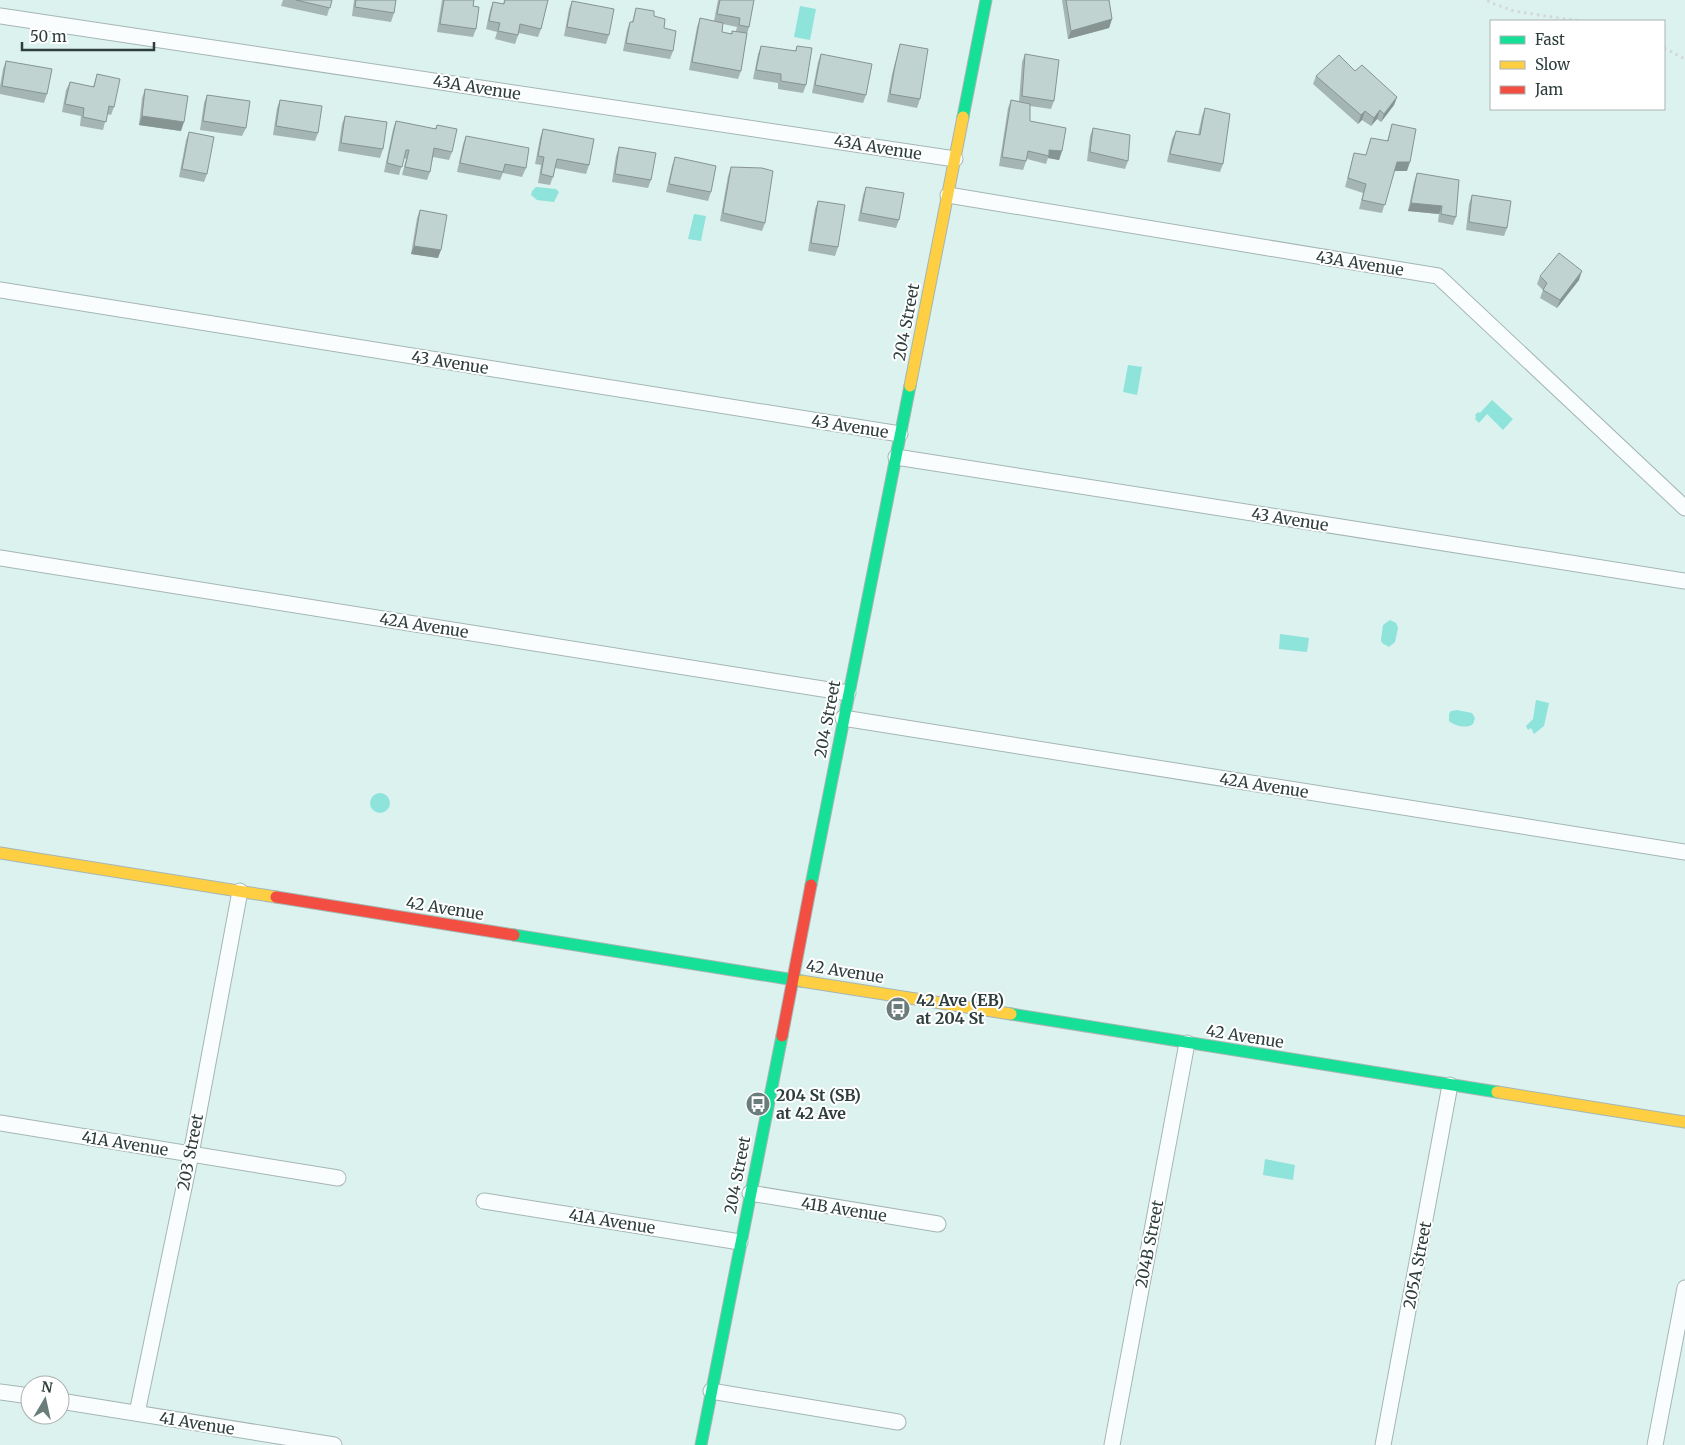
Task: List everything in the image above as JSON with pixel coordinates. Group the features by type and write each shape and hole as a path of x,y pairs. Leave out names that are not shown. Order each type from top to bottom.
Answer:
{"street":[{"name":"204 Street","path":"701,1445 986,0"},
{"name":"43A Avenue","path":"0,16 955,159"},
{"name":"43A Avenue","path":"948,195 1438,276 1685,508"},
{"name":"43 Avenue","path":"0,290 900,434"},
{"name":"43 Avenue","path":"896,457 1685,580"},
{"name":"42A Avenue","path":"0,558 848,693"},
{"name":"42A Avenue","path":"843,718 1685,852"},
{"name":"42 Avenue","path":"0,853 1685,1122"},
{"name":"203 Street","path":"138,1413 240,891"},
{"name":"204B Street","path":"1112,1445 1187,1043"},
{"name":"205A Street","path":"1383,1445 1450,1085"},
{"name":"41A Avenue","path":"0,1123 338,1178"},
{"name":"41B Avenue","path":"750,1194 938,1224"},
{"name":"41A Avenue","path":"484,1201 740,1242"},
{"path":"1656,1445 1685,1288"},
{"path":"711,1391 898,1422"},
{"path":"0,1392 20,1395"},
{"name":"41 Avenue","path":"70,1403 334,1445"}],"path":[{"path":"1488,0 1514,11 1572,20"},
{"path":"1665,49 1685,59"}],"water":[{"path":"800,6 816,9 810,40 794,37"},
{"path":"536,187 556,189 559,192 554,202 537,200 531,195"},
{"path":"694,214 706,216 701,241 688,239"},
{"path":"1128,365 1142,367 1137,395 1123,392"},
{"path":"1492,400 1513,419 1503,430 1487,414 1479,423 1475,419 1475,415 1478,412 1480,413"},
{"path":"1390,620 1396,623 1398,628 1395,642 1389,647 1382,643 1381,640 1383,625"},
{"path":"1280,634 1309,638 1307,652 1279,649"},
{"path":"1536,700 1549,703 1544,726 1534,734 1531,728 1528,730 1526,726 1533,719"},
{"path":"1457,710 1472,713 1475,718 1473,724 1461,726 1449,721 1451,711"},
{"path":"380,793 387,796 390,803 387,810 380,813 373,810 370,803 373,796"},
{"path":"1265,1159 1295,1165 1293,1180 1263,1175"}],"building":[{"path":"296,0 332,0 330,8"},
{"path":"356,0 396,0 394,13 355,7"},
{"path":"444,0 474,0 473,6 479,7 476,29 440,24"},
{"path":"505,0 548,0 541,29 520,24 518,35 498,31 500,23 489,21 493,2 504,4"},
{"path":"720,0 754,0 749,27 739,25 740,18 717,14"},
{"path":"1066,0 1109,0 1112,19 1071,31"},
{"path":"572,1 614,9 609,35 567,27"},
{"path":"636,8 654,11 654,16 665,19 664,28 676,31 673,51 626,43 630,22 633,22"},
{"path":"700,18 723,23 722,32 732,34 732,31 747,33 741,71 692,62"},
{"path":"900,44 928,49 920,99 890,94"},
{"path":"761,46 796,51 797,46 812,48 806,85 781,81 781,74 756,70"},
{"path":"821,54 872,64 866,95 815,85"},
{"path":"1025,54 1059,60 1054,101 1022,96"},
{"path":"1339,55 1355,71 1362,65 1397,97 1384,114 1380,110 1374,118 1365,111 1361,115 1316,76"},
{"path":"6,61 52,69 47,94 2,86"},
{"path":"97,74 120,79 114,107 109,106 106,122 83,117 84,108 65,104 70,82 94,87"},
{"path":"145,89 188,96 184,122 142,116"},
{"path":"207,95 250,101 246,128 203,121"},
{"path":"280,100 322,106 318,133 276,126"},
{"path":"1011,100 1030,104 1030,121 1066,128 1062,151 1049,150 1049,156 1028,151 1026,161 1002,157"},
{"path":"1205,108 1230,114 1223,164 1170,154 1176,131 1200,135"},
{"path":"345,116 387,122 383,149 341,143"},
{"path":"396,121 436,129 437,125 457,129 452,152 434,148 430,172 405,167 409,150 406,150 402,167 387,163"},
{"path":"1392,124 1416,129 1410,162 1397,162 1385,205 1362,200 1366,184 1348,178 1354,153 1366,155 1371,138 1388,141"},
{"path":"1093,128 1130,135 1128,161 1090,152"},
{"path":"543,129 594,139 589,165 557,159 553,177 541,174 544,157 538,156"},
{"path":"189,132 214,137 207,174 182,169"},
{"path":"466,136 529,148 526,168 505,164 503,172 460,163"},
{"path":"619,147 656,153 651,180 615,174"},
{"path":"675,157 716,166 711,192 669,184"},
{"path":"731,167 762,168 773,171 765,223 723,213"},
{"path":"1417,173 1459,180 1456,217 1441,214 1442,206 1411,203"},
{"path":"866,187 904,193 899,220 861,213"},
{"path":"1472,195 1511,201 1507,228 1469,222"},
{"path":"818,201 845,205 838,247 811,243"},
{"path":"420,210 447,215 441,250 414,246"},
{"path":"1559,253 1582,271 1560,300 1543,290 1547,283 1540,276"}],"traffic: fast":[{"path":"963,117 986,0"},
{"path":"811,885 910,386"},
{"path":"514,935 801,981"},
{"path":"1011,1014 1497,1092"},
{"path":"701,1445 782,1036"}],"traffic: slow":[{"path":"910,386 963,117"},
{"path":"0,853 276,897"},
{"path":"801,981 1011,1014"},
{"path":"1497,1092 1685,1122"}],"traffic: jam":[{"path":"782,1036 811,885"},
{"path":"276,897 514,935"}],"place":[{"name":"42 Ave (EB) at 204 St","path":"898,1009"},
{"name":"204 St (SB) at 42 Ave","path":"758,1104"}]}
